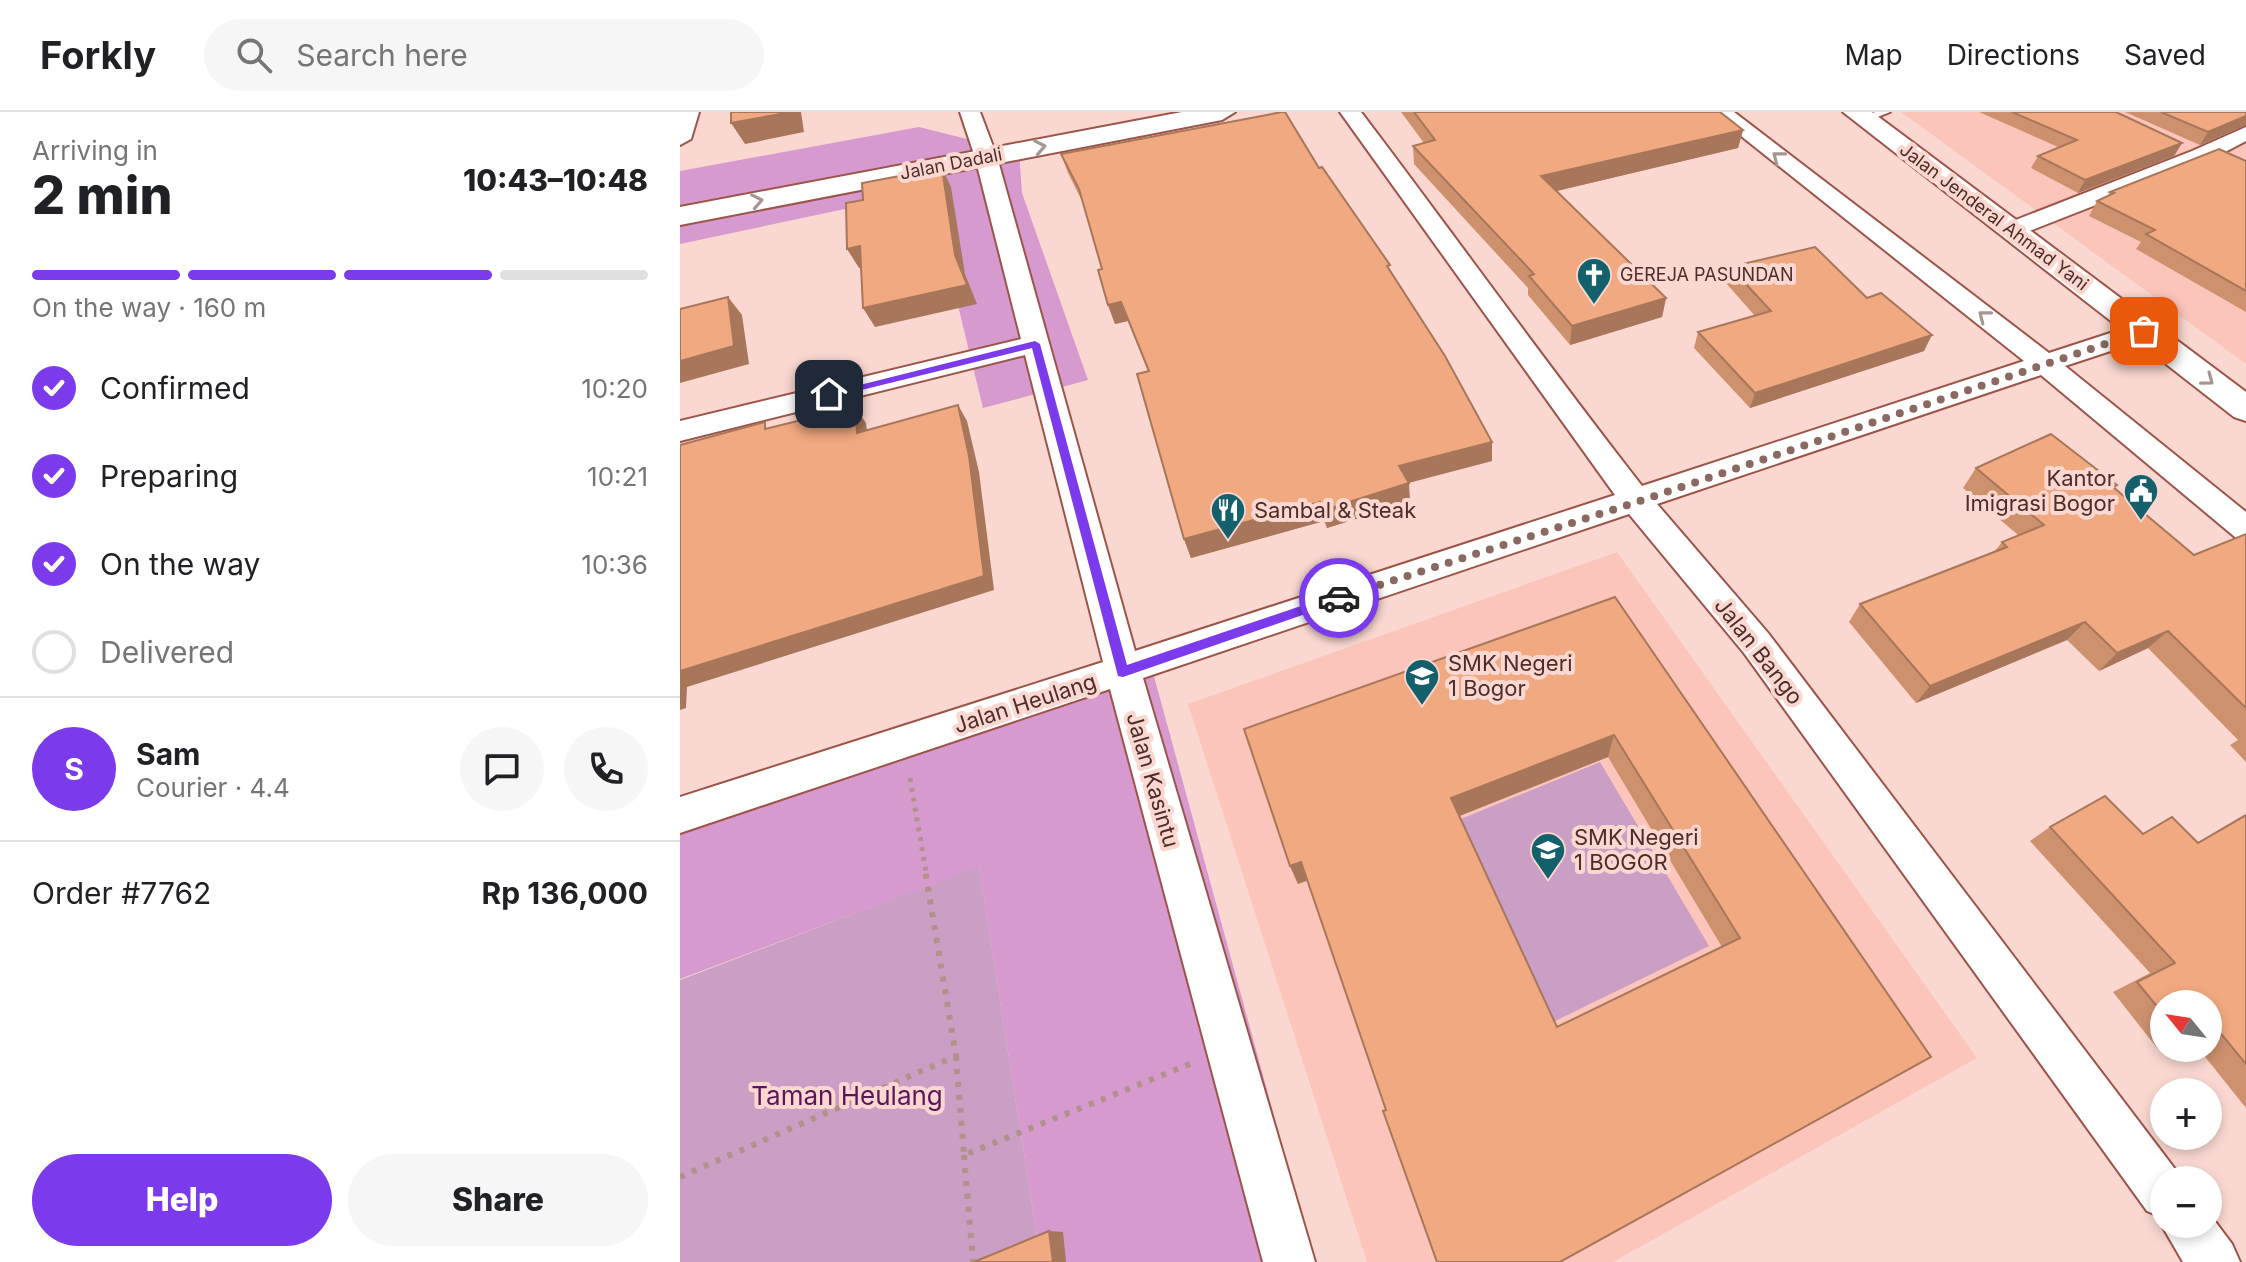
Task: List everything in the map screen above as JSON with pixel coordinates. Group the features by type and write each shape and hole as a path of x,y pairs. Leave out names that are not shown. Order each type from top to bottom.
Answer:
{"main road":[{"name":"Jalan Dadali","path":"680,216 1222,112"},
{"name":"Jalan Jenderal Ahmad Yani","path":"1868,114 2011,230 2246,409"}],"street":[{"path":"680,139 689,112"},
{"name":"Jalan Kasintu","path":"970,112 986,157 1123,672 1289,1262"},
{"name":"Jalan Bango","path":"1350,112 1461,260 1531,363 1637,502 1756,643 2150,1175"},
{"path":"1721,112 2045,364 2246,529"},
{"path":"2011,230 2200,156 2246,133"},
{"path":"2171,143 2200,156"},
{"name":"Jalan Heulang","path":"680,815 1123,672 1405,575 1637,502 2144,331"},
{"path":"680,431 1035,344"},
{"path":"2196,1238 2214,1262"}],"path":[{"path":"904,743 956,1056 973,1262"},
{"path":"964,1155 1229,1048"},
{"path":"680,1177 956,1056"}],"shaded area":[{"path":"1901,112 2246,112 2246,364 1960,155"},
{"path":"919,127 1019,152 1022,193 1088,380 983,408 930,191 680,244 680,171"},
{"name":"SMK Negeri 1 BOGOR","path":"1617,552 1977,1058 1613,1262 1367,1262 1188,704"},
{"path":"1149,658 1314,1262 1041,1262 979,867 680,979 680,813"}],"green space":[{"path":"1600,762 1709,946 1551,1023 1456,821"},
{"name":"Taman Heulang","path":"979,866 1041,1262 680,1262 680,980"}],"building":[{"path":"731,112 791,112 731,123"},
{"path":"1285,112 1319,168 1322,167 1390,265 1387,266 1445,356 1492,442 1399,466 1409,483 1324,510 1320,502 1184,539 1137,374 1149,371 1121,302 1108,305 1098,270 1102,269 1079,189 1061,154"},
{"path":"1414,112 1720,112 1743,130 1541,176 1666,298 1572,326 1529,276 1534,274 1413,146 1435,140"},
{"path":"2012,112 2116,112 2182,143 2085,180 2038,156 2077,140"},
{"path":"2161,112 2246,112 2246,116 2208,132"},
{"path":"2219,149 2246,161 2246,291 2146,234 2155,230 2097,201 2114,193 2110,192"},
{"path":"942,168 955,255 967,285 863,308 860,246 847,249 846,203 863,200 862,183"},
{"path":"1815,247 1867,298 1881,293 1932,335 1755,393 1698,332 1771,311 1730,267"},
{"path":"728,297 734,346 680,361 680,309"},
{"path":"958,405 969,456 984,576 680,671 680,445 765,422 765,429 855,407 857,433"},
{"path":"2051,434 2117,485 2113,487 2194,555 2246,534 2246,708 2168,631 2117,653 2085,622 1930,686 1860,604 2007,547 2002,542 2044,525 1976,468"},
{"name":"SMK Negeri 1 BOGOR","path":"1615,597 1931,1057 1560,1262 1437,1262 1383,1111 1386,1110 1301,862 1290,866 1244,729","holes":["1614,735 1740,938 1557,1027 1451,798"]},
{"path":"2105,796 2143,834 2172,817 2198,843 2246,815 2246,1064 2222,1035 2222,990 2150,990 2150,998 2137,982 2175,963 2050,827"},
{"path":"1049,1231 1053,1262 974,1262"}],"way so far":[{"path":"1339,598 1637,502 2144,331"}],"place":[{"name":"GEREJA PASUNDAN","path":"1594,306"},
{"name":"Kantor Imigrasi Bogor","path":"2141,522"},
{"name":"Sambal & Steak","path":"1228,541"},
{"name":"SMK Negeri 1 Bogor","path":"1422,707"},
{"name":"SMK Negeri 1 BOGOR","path":"1548,881"}],"route":[{"path":"829,394 1035,344 1123,672 1339,598"}]}
